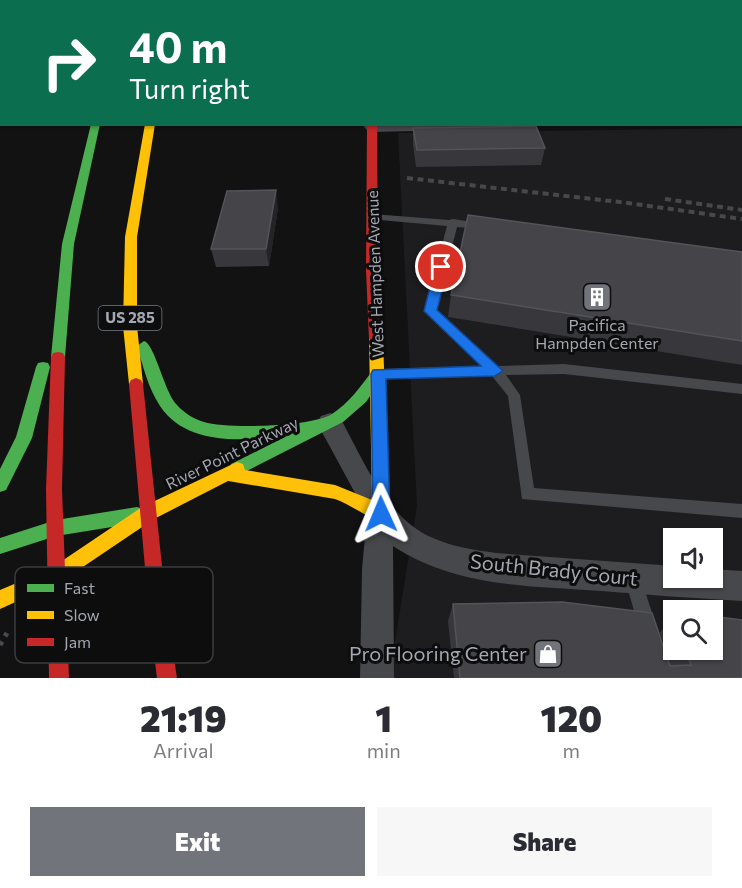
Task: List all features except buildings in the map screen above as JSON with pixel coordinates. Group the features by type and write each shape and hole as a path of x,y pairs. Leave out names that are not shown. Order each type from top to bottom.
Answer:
{"main road":[{"path":"56,567 55,427 63,280 68,243 96,126"},
{"name":"US 285","path":"150,126 131,237 129,300 154,567"},
{"name":"West Hampden Avenue","path":"330,423 361,398 378,374 372,270 372,126"},
{"path":"0,485 24,438 34,405 63,280"},
{"path":"129,300 157,385 177,416 194,425 231,433 330,423"},
{"path":"226,474 335,492 381,514 378,374"},
{"name":"River Point Parkway","path":"68,567 148,513 330,423"},
{"name":"River Point Parkway","path":"0,546 56,528 148,513"},
{"name":"River Point Parkway","path":"0,600 15,593"},
{"path":"59,663 59,678"},
{"name":"US 285","path":"165,663 167,678"}],"street":[{"path":"330,423 381,514 377,569 378,678"},
{"name":"South Brady Court","path":"381,514 399,534 418,547 454,560 539,572 742,586"}],"lane":[{"path":"372,217 453,222 499,229"},
{"path":"453,222 430,311 495,371 514,395 528,494 742,511"},
{"path":"378,374 564,369 742,389"},
{"path":"633,579 653,645"}],"shaded area":[{"path":"742,128 742,678 389,678 417,506 398,133"}],"railway":[{"path":"407,178 628,203 742,219"},
{"path":"665,199 742,210"}],"traffic: fast":[{"path":"58,357 68,244 96,126"},
{"path":"144,346 161,395 171,409 185,421 203,428 246,433 330,423"},
{"path":"0,485 24,438 43,367"},
{"path":"237,469 338,418 361,398 378,374"},
{"path":"0,546 56,528 137,515"}],"traffic: slow":[{"path":"136,384 130,326 131,237 150,126"},
{"path":"226,474 335,492 355,499 381,514 376,339"},
{"path":"68,567 148,513 237,469"},
{"path":"0,600 15,593"}],"traffic: jam":[{"path":"372,126 372,270 376,339"},
{"path":"56,567 54,489 58,357"},
{"path":"136,384 154,567"},
{"path":"59,663 59,678"},
{"path":"165,663 167,678"}],"place":[{"name":"Pacifica Hampden Center","path":"597,297"},
{"name":"Pro Flooring Center","path":"548,654"}],"route":[{"path":"381,514 378,374 495,371 430,311 441,267"}]}
